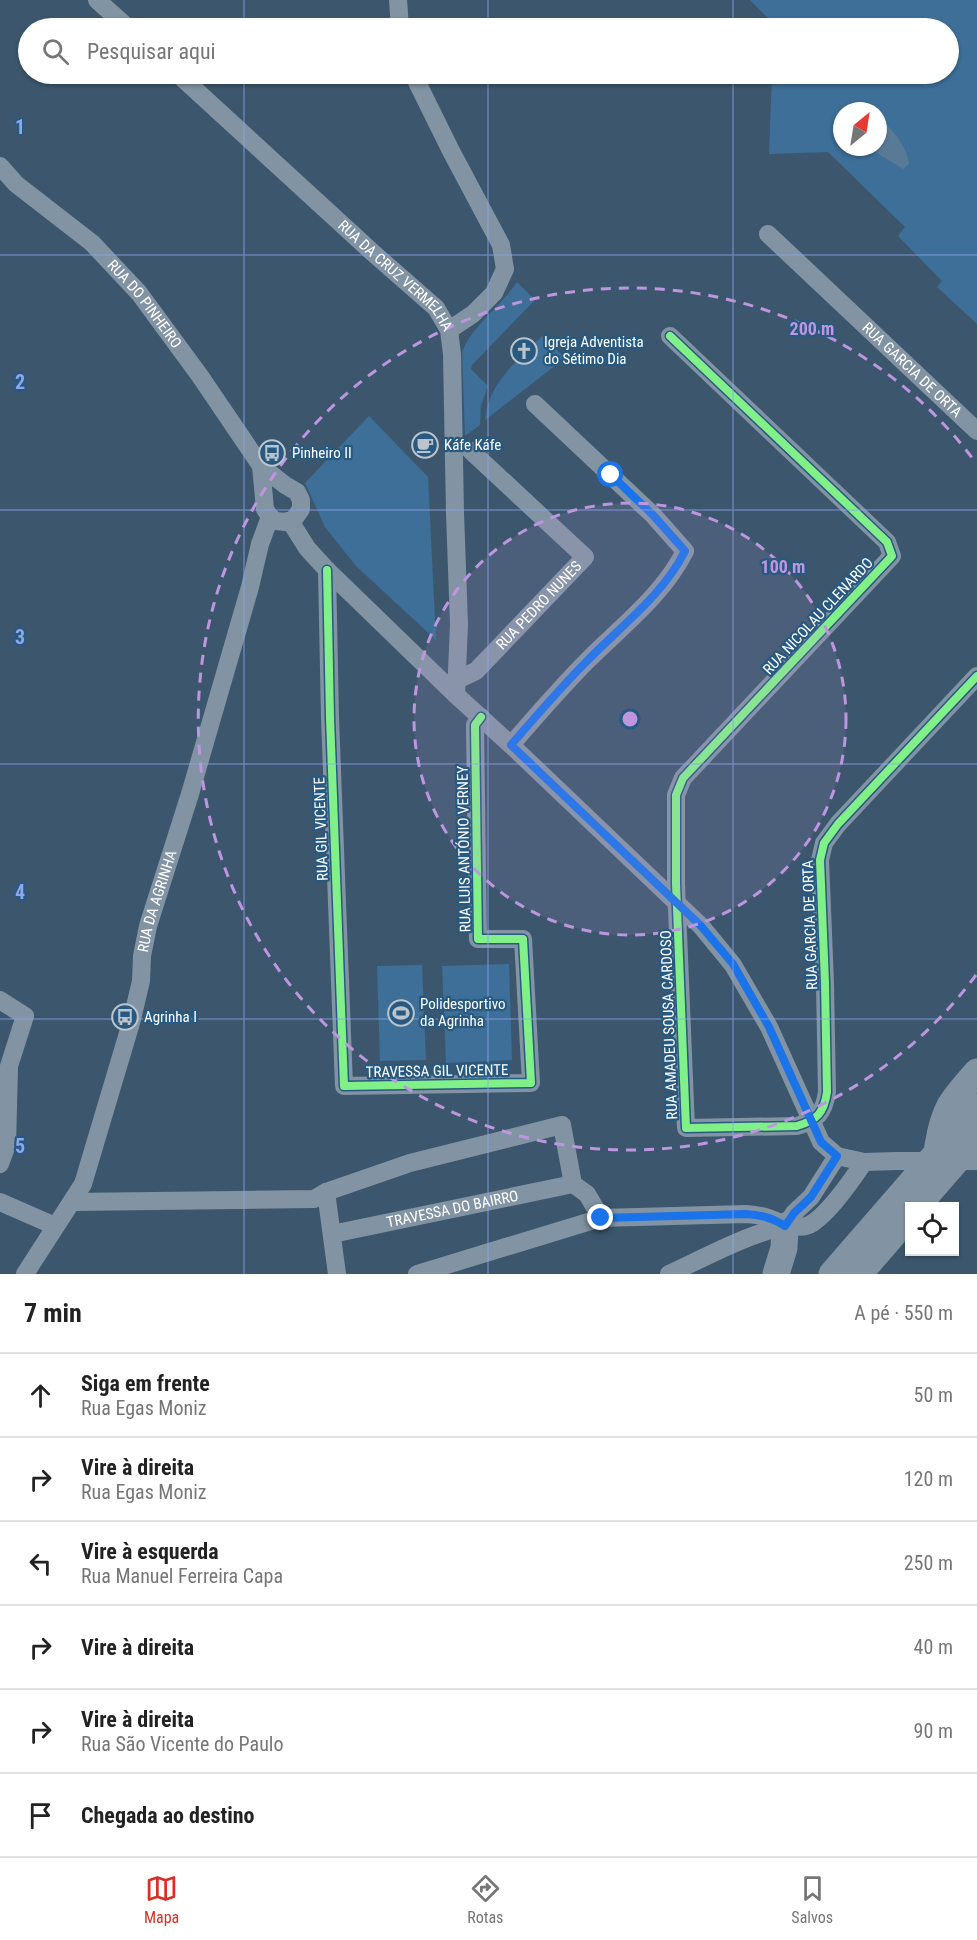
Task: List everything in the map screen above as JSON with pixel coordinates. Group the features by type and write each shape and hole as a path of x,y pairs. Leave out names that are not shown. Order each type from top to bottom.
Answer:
{"highway":[{"path":"938,1155 941,1130 949,1106 977,1072"},
{"path":"832,1274 977,1107"},
{"path":"923,1200 977,1137"},
{"path":"776,1274 784,1248 785,1226"},
{"path":"859,1274 896,1231"},
{"path":"874,1274 896,1231"}],"street":[{"path":"97,0 117,18"},
{"name":"RUA DA CRUZ VERMELHA","path":"189,84 436,308 449,330 452,354 459,624 456,688"},
{"path":"418,84 501,245 505,269 494,293 473,314 449,330"},
{"name":"RUA DO PINHEIRO","path":"0,166 16,184 92,243 139,293 200,376 261,466 297,492 301,500 301,509 290,521"},
{"name":"RUA GARCIA DE ORTA","path":"768,234 977,431"},
{"name":"RUA NICOLAU CLENARDO","path":"670,336 887,542 892,556 683,778 676,795 677,902"},
{"path":"511,745 588,660 639,611 676,570 685,551 653,515 535,404"},
{"name":"RUA PEDRO NUNES","path":"456,688 476,671 585,557 471,451"},
{"name":"RUA DO PINHEIRO","path":"261,466 267,508"},
{"path":"285,485 271,489 267,508 276,521 290,521 307,548 327,570 456,688 481,717 677,902 733,964 769,1027 821,1142 837,1156 864,1162 897,1161 938,1155 977,1161"},
{"name":"RUA DA AGRINHA","path":"25,1274 83,1184 131,1023 141,981 142,956 148,926 250,587 267,508"},
{"name":"RUA GIL VICENTE","path":"327,570 330,718 344,1086"},
{"name":"RUA GARCIA DE ORTA","path":"812,1121 825,1104 827,1092 820,860 824,843 838,824 977,676"},
{"name":"RUA LUIS ANTÓNIO VERNEY","path":"481,717 475,725 478,939 524,939 531,1083"},
{"name":"RUA AMADEU SOUSA CARDOSO","path":"677,902 686,1128 797,1126 812,1121"},
{"path":"0,1000 26,1016 9,1066 7,1145 0,1164"},
{"name":"TRAVESSA GIL VICENTE","path":"344,1086 531,1083"},
{"path":"72,1202 314,1199 326,1192 410,1163 562,1125 573,1184 587,1194 601,1218"},
{"path":"785,1226 794,1213 811,1197 837,1156"},
{"path":"669,1274 760,1233 785,1226 805,1227 815,1222 851,1181 864,1162"},
{"name":"TRAVESSA DO BAIRRO","path":"332,1234 573,1184"},
{"path":"326,1192 337,1274"},
{"path":"0,1202 55,1226"},
{"path":"417,1274 601,1218 754,1214 773,1218 785,1226"}],"shaded area":[{"path":"750,0 977,0 977,324 937,287 942,281 898,236 905,227 828,152 769,154 772,84 959,84 959,18 768,18"},
{"path":"887,125 905,149 909,164 903,169 882,156 887,156"},
{"path":"517,282 535,300 472,365 471,369 488,386 481,405 480,425 465,436 462,352 479,325"},
{"path":"542,336 565,358 485,420 492,394 498,383"},
{"path":"369,416 428,477 436,640 356,566 325,527 305,483"},
{"name":"Polidesportivo da Agrinha","path":"509,964 512,1060 446,1063 442,966"},
{"name":"Polidesportivo da Agrinha","path":"422,965 426,1060 380,1061 377,966"}],"cycle path":[{"path":"670,336 887,542 892,556 683,778 676,795 676,884 686,1128 797,1126 818,1115 824,1105 827,1092 820,860 824,843 838,824 977,676"},
{"path":"327,570 330,718 344,1086 531,1083 523,939 478,939 475,725 481,717"}],"place":[{"name":"Igreja Adventista do Sétimo Dia","path":"524,351"},
{"name":"Káfe Káfe","path":"425,445"},
{"name":"Pinheiro II","path":"272,453"},
{"name":"Polidesportivo da Agrinha","path":"401,1013"},
{"name":"Agrinha I","path":"125,1017"}],"route":[{"path":"601,1218 746,1214 773,1218 785,1226 794,1213 801,1209 811,1197 837,1156 821,1142 769,1027 733,964 701,926 511,745 557,692 639,611 676,570 685,551 653,515 611,475"}]}
